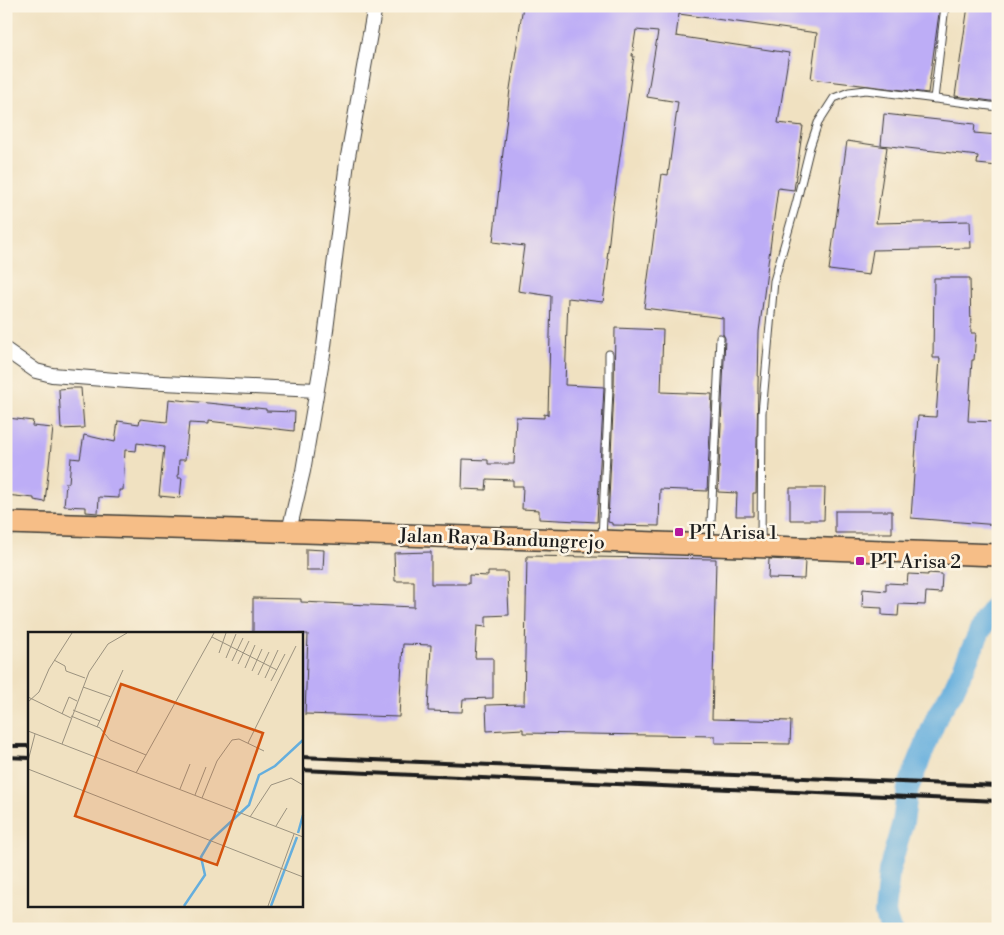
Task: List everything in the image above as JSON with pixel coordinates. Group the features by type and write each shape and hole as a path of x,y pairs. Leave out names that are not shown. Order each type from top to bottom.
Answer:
{"main road":[{"name":"Jalan Raya Bandungrejo","path":"6,523 998,555"}],"street":[{"path":"289,531 303,471 317,390 347,162 374,6"},
{"path":"6,350 36,371 52,375 141,382 317,390"}],"lane":[{"path":"934,99 945,6"},
{"path":"761,547 762,413 774,281 818,123 834,98 849,92 866,90 998,107"},
{"path":"710,545 720,338"},
{"path":"601,541 609,390 609,354"}],"building":[{"path":"523,6 940,6 928,93 811,79 817,33 679,14 676,36 789,53 778,123 803,126 794,190 778,188 759,332 756,493 753,493 753,516 736,516 737,493 718,492 725,338 723,334 723,318 644,308 662,174 668,175 678,102 647,97 658,32 636,30 612,213 607,259 609,259 603,302 568,298 565,385 604,387 597,522 539,519 539,510 522,509 523,486 513,486 513,480 487,479 486,490 462,489 463,459 488,460 488,464 514,464 516,417 544,418 544,414 548,415 551,296 518,291 524,246 493,242 510,89"},
{"path":"968,6 998,6 998,102 955,96"},
{"path":"884,114 975,124 974,133 998,135 998,166 977,164 978,156 881,145"},
{"path":"847,141 887,147 876,223 970,221 971,248 873,250 869,275 829,270"},
{"path":"934,278 970,278 971,333 976,333 974,360 972,360 968,421 998,422 998,525 911,518 918,416 936,417 940,358 933,358"},
{"path":"615,328 663,330 661,392 712,394 707,491 660,489 659,526 612,525 612,523 608,522"},
{"path":"81,388 84,428 61,429 59,389"},
{"path":"169,399 266,409 266,411 295,412 294,431 208,421 208,424 189,423 185,460 179,460 178,478 182,478 180,498 159,496 164,447 137,443 136,451 125,450 123,490 119,490 119,498 99,497 98,513 86,512 86,507 64,506 66,483 69,483 71,458 80,459 84,435 115,442 118,421 139,424 140,419 167,422"},
{"path":"8,418 33,421 32,426 53,428 45,502 34,500 34,498 6,495 6,434"},
{"path":"790,488 825,488 824,520 790,520"},
{"path":"835,511 892,511 892,533 835,533"},
{"path":"306,549 324,550 323,570 306,570"},
{"path":"431,552 431,584 469,584 469,575 488,576 488,572 507,572 509,615 486,616 486,627 477,626 475,658 493,658 493,698 463,699 462,712 428,711 431,645 403,644 399,717 305,714 308,634 302,634 302,632 253,632 253,598 301,599 301,602 414,607 414,581 395,581 394,553"},
{"path":"527,556 716,559 712,719 791,721 790,744 715,743 715,736 523,733 523,729 487,731 486,705 524,704"},
{"path":"769,559 805,561 804,579 768,578"},
{"path":"928,573 942,574 941,593 926,592 925,605 899,604 898,616 882,615 882,608 862,607 863,589 886,591 886,583 907,584 908,574 928,575"}],"waterway":[{"path":"890,929 885,914 889,871 903,822 908,788 938,714 953,691 985,620 998,602"}],"railway":[{"path":"6,746 28,746"},
{"path":"6,757 28,758"},
{"path":"302,757 998,786"},
{"path":"302,770 998,801"}],"place":[{"name":"PT Arisa 1","path":"679,532"},
{"name":"PT Arisa 2","path":"860,561"}]}
